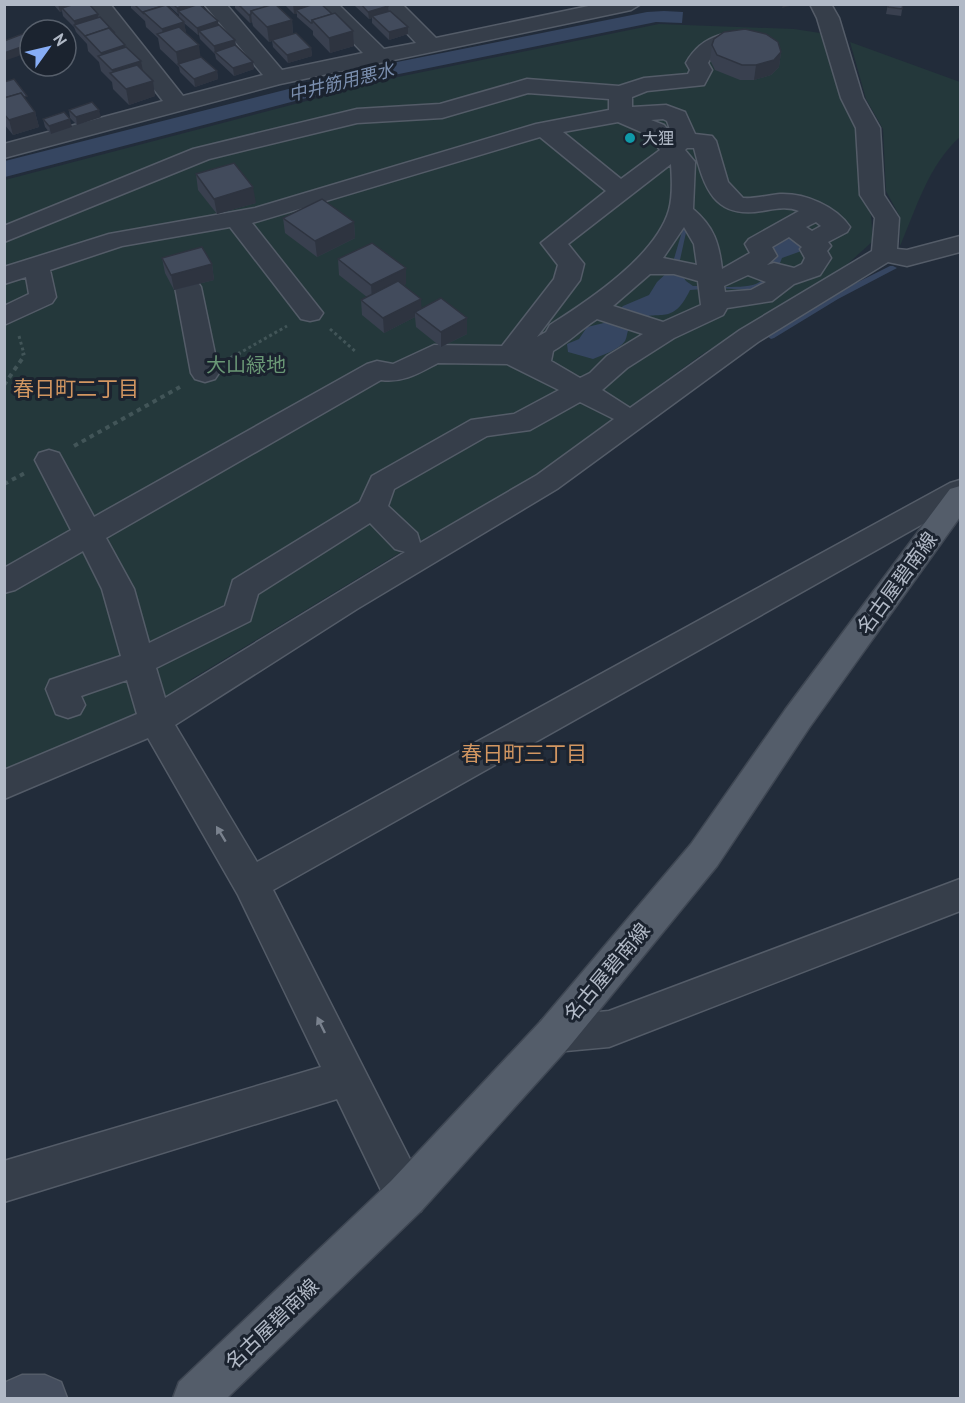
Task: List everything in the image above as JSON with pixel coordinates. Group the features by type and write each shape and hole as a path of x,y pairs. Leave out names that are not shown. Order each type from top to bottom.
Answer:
{"main road":[{"name":"名古屋碧南線","path":"195,1398 406,1196 555,1034 704,855 797,719 960,496"}],"street":[{"path":"99,4 177,104"},
{"path":"214,4 277,78"},
{"path":"326,4 378,56"},
{"path":"390,4 430,45"},
{"path":"4,151 277,78 631,4"},
{"path":"4,786 155,721 346,601 547,482 749,336 872,253 887,218 872,195 868,128 852,98 824,11"},
{"path":"4,276 118,239 236,219 543,129 621,104 644,85 696,80 701,70 697,63 700,56 714,44 727,39 746,38 768,43"},
{"path":"4,235 201,154 357,116 442,111 527,86 666,112 677,117 684,135 677,146 554,243 571,264 567,280 510,355"},
{"path":"670,114 683,102 697,98"},
{"path":"621,104 677,146 684,181 681,211 672,228 696,282 742,331"},
{"path":"543,129 630,185 715,180"},
{"path":"677,146 704,141 715,180 724,195 733,203 744,206 784,201 804,204 836,216 872,253 907,258 960,244"},
{"path":"68,705 62,689 138,663 239,613 244,588 372,508 382,483 481,428 520,423 600,379 654,329 696,282 707,244 698,226 681,211"},
{"path":"774,280 758,244 791,226 836,216"},
{"path":"536,365 541,347 564,333 560,331 592,315 629,283 696,282 725,278 774,280 798,276 816,265 818,258 813,249 818,246 836,216"},
{"path":"4,253 40,228 46,219"},
{"path":"236,219 310,312"},
{"path":"9,315 44,297 36,266"},
{"path":"696,282 751,299 774,280"},
{"path":"188,287 205,373"},
{"path":"545,310 592,315 654,329"},
{"path":"4,582 91,541 434,354 510,355 536,365 578,391 618,411"},
{"path":"49,460 118,589 155,721 251,884 406,1196"},
{"path":"251,884 960,490"},
{"path":"372,508 406,541"},
{"path":"4,603 91,541"},
{"path":"555,1034 609,1029 960,895"},
{"path":"4,1182 346,1078"},
{"path":"21,1398 45,1398"}],"path":[{"path":"4,385 24,356 9,315"}],"green space":[{"name":"大山緑地","path":"659,24 794,29 820,33 862,145 861,187 871,215 873,241 842,269 701,355 532,479 411,546 190,680 166,703 123,725 5,769 5,180 398,77"},
{"path":"850,42 960,82 960,137 949,148 932,174 900,246 900,217 886,191 883,129 866,99"}],"water":[{"name":"中井筋用悪水","path":"647,12 683,12 682,23 656,22 394,75 5,177 5,161 387,64"},
{"path":"683,228 687,228 678,269 686,281 693,286 739,287 756,284 763,279 767,263 774,258 773,247 795,234 807,249 782,258 774,278 750,290 716,288 690,290 676,310 669,314 648,316 630,327 626,339 615,350 593,359 568,352 567,344 579,339 587,327 608,322 623,306 649,295 657,282 671,269"}],"building":[{"path":"75,4 89,4 98,14 78,20 71,18 62,8"},
{"path":"134,4 160,4 162,6 143,12 144,14"},
{"path":"173,4 188,4 177,8"},
{"path":"199,4 218,21 197,28 178,11"},
{"path":"238,4 268,4 269,6 251,11 249,15"},
{"path":"275,4 292,20 267,27 251,11"},
{"path":"321,4 332,14 312,20 311,23 296,10"},
{"path":"361,4 387,4 388,6 368,12"},
{"path":"888,4 903,4 902,9 888,7"},
{"path":"166,5 184,22 162,29 143,12"},
{"path":"390,11 408,27 389,32 372,16"},
{"path":"335,13 353,31 329,38 312,20"},
{"path":"100,17 114,32 109,28 85,36 78,29 78,24"},
{"path":"219,25 235,40 214,46 199,31"},
{"path":"179,27 199,45 176,52 157,34"},
{"path":"109,28 125,45 101,53 85,36"},
{"path":"745,29 766,34 778,42 781,52 774,60 756,65 742,65 717,55 712,45 714,39 724,32"},
{"path":"296,33 311,48 287,55 272,40"},
{"path":"18,36 18,48 4,53 4,41"},
{"path":"235,45 253,62 233,68 215,52"},
{"path":"126,47 141,61 112,70 98,56"},
{"path":"201,57 217,71 194,79 178,64"},
{"path":"137,65 153,81 126,89 110,73"},
{"path":"14,79 27,96 24,97 21,93 4,98 4,82"},
{"path":"21,93 35,112 9,120 4,114 4,98"},
{"path":"92,102 99,110 76,117 69,110"},
{"path":"64,112 70,119 49,126 43,119"},
{"path":"234,163 253,187 214,199 196,174"},
{"path":"322,199 354,222 315,241 283,218"},
{"path":"372,243 406,268 371,285 338,259"},
{"path":"202,247 212,264 171,275 162,258"},
{"path":"398,281 421,299 383,318 361,300"},
{"path":"441,298 467,318 441,332 415,312"}],"waterway":[{"path":"771,336 835,297 893,268"}],"place":[{"name":"大狸","path":"630,138"}],"district":[{"name":"春日町二丁目","path":"76,388"},
{"name":"春日町三丁目","path":"524,753"}]}
